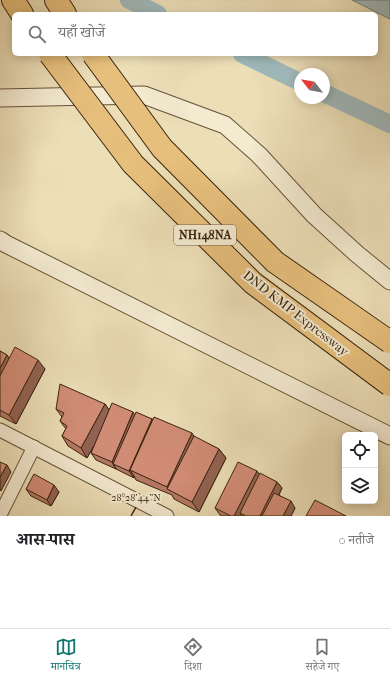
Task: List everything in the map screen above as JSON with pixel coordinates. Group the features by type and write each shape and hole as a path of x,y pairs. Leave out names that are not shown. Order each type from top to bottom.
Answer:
{"highway":[{"path":"14,0 21,12"},
{"path":"56,0 64,12"},
{"name":"DND KMP Expressway","path":"52,56 134,164 253,283 390,385"},
{"name":"NH148NA","path":"95,56 162,148 275,262 390,342"}],"street":[{"path":"0,98 144,95 225,124 259,155 314,215 357,254 390,281"},
{"path":"0,240 390,436"},
{"path":"0,430 167,516"},
{"path":"0,515 34,447"}],"water":[{"path":"352,0 390,0 390,19"}],"building":[{"path":"15,347 38,360 9,415 0,410 0,376"},
{"path":"0,351 7,355 0,368"},
{"path":"60,384 105,404 81,448 62,436 67,426 60,421 64,413 56,409"},
{"path":"112,403 133,412 112,462 91,453"},
{"path":"136,412 152,419 129,471 113,464"},
{"path":"154,417 192,433 167,487 130,470"},
{"path":"194,436 219,449 192,502 167,489"},
{"path":"0,462 7,465 0,477"},
{"path":"238,462 257,471 234,516 231,516 215,508"},
{"path":"260,473 277,482 260,516 246,516 240,513"},
{"path":"34,474 54,485 47,500 26,489"},
{"path":"274,493 291,501 283,516 262,516"},
{"path":"315,500 346,516 306,516"}],"waterway":[{"path":"129,0 154,12"},
{"path":"246,56 294,79"},
{"path":"330,96 390,124"}]}
